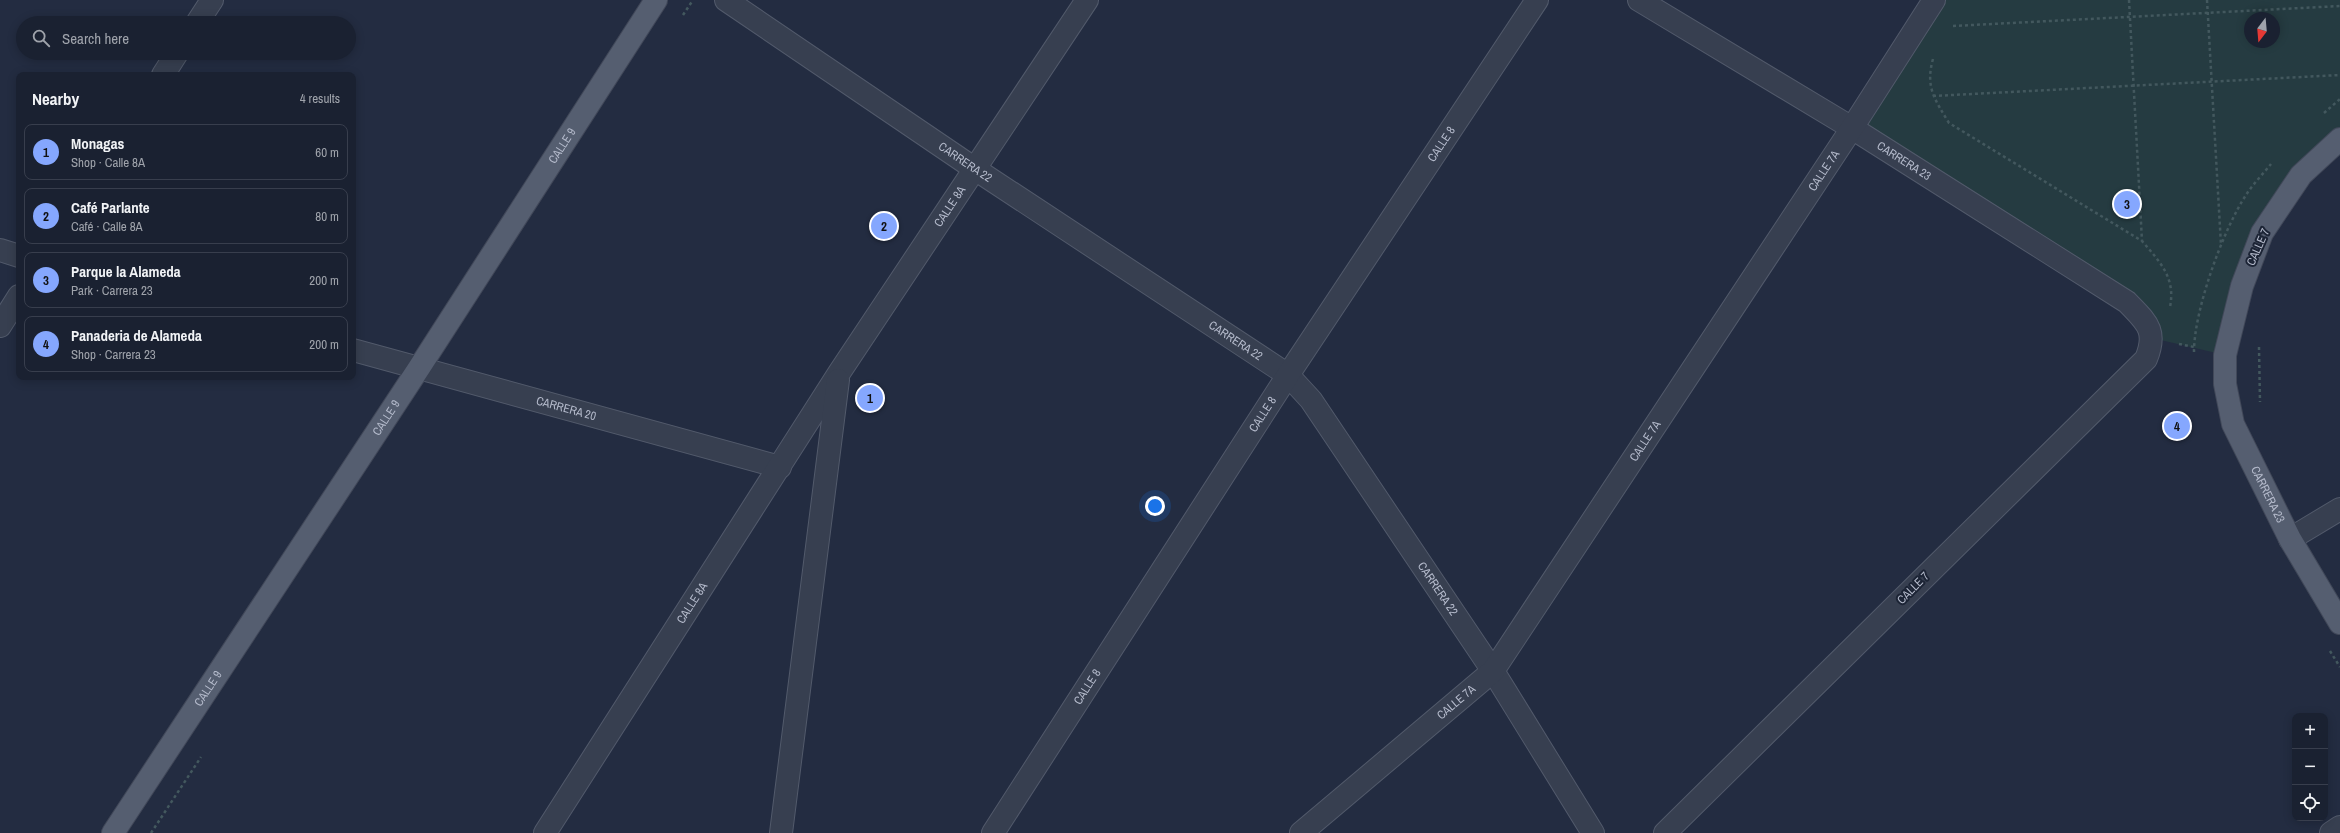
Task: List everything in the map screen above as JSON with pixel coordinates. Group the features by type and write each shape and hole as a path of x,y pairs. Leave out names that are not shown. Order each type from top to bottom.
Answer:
{"main road":[{"name":"CALLE 9","path":"113,833 419,368 656,0"},
{"name":"CALLE 7","path":"2225,355 2242,286 2262,233 2301,175 2340,139"},
{"name":"CARRERA 23","path":"2225,355 2225,384 2233,424 2290,538 2340,623"}],"street":[{"path":"202,16 212,0"},
{"name":"CARRERA 22","path":"726,0 975,169 1288,375 1311,400 1493,671 1593,833"},
{"name":"CALLE 8A","path":"545,833 839,373 1087,0"},
{"name":"CALLE 8","path":"994,833 1288,375 1537,0"},
{"name":"CARRERA 23","path":"1639,0 1852,128 2127,302 2147,323 2152,338"},
{"name":"CALLE 7A","path":"1301,833 1493,671 1852,128 1934,0"},
{"path":"165,72 173,60"},
{"path":"0,250 16,255"},
{"path":"0,326 16,301"},
{"name":"CALLE 7","path":"1665,833 2146,359 2152,338"},
{"name":"CARRERA 20","path":"356,351 780,467"},
{"name":"CALLE 8A","path":"781,833 839,373"},
{"path":"2290,538 2340,509"},
{"path":"2331,833 2340,827"}],"path":[{"path":"2129,0 2142,241"},
{"path":"2207,0 2221,246"},
{"path":"1954,19 1950,26 2340,6"},
{"path":"1934,53 1929,70 1932,96 1949,123 2142,241 2166,269 2172,298 2169,312"},
{"path":"1932,96 2340,75"},
{"path":"2260,340 2260,403"}],"green space":[{"path":"1934,0 2340,0 2340,139 2262,233 2225,355 2152,338 2147,323 1852,128"}],"place":[{"name":"Parque la Alameda","path":"2127,204"},
{"name":"Café Parlante","path":"884,226"},
{"name":"Monagas","path":"870,398"},
{"name":"Panaderia de Alameda","path":"2177,426"}]}
